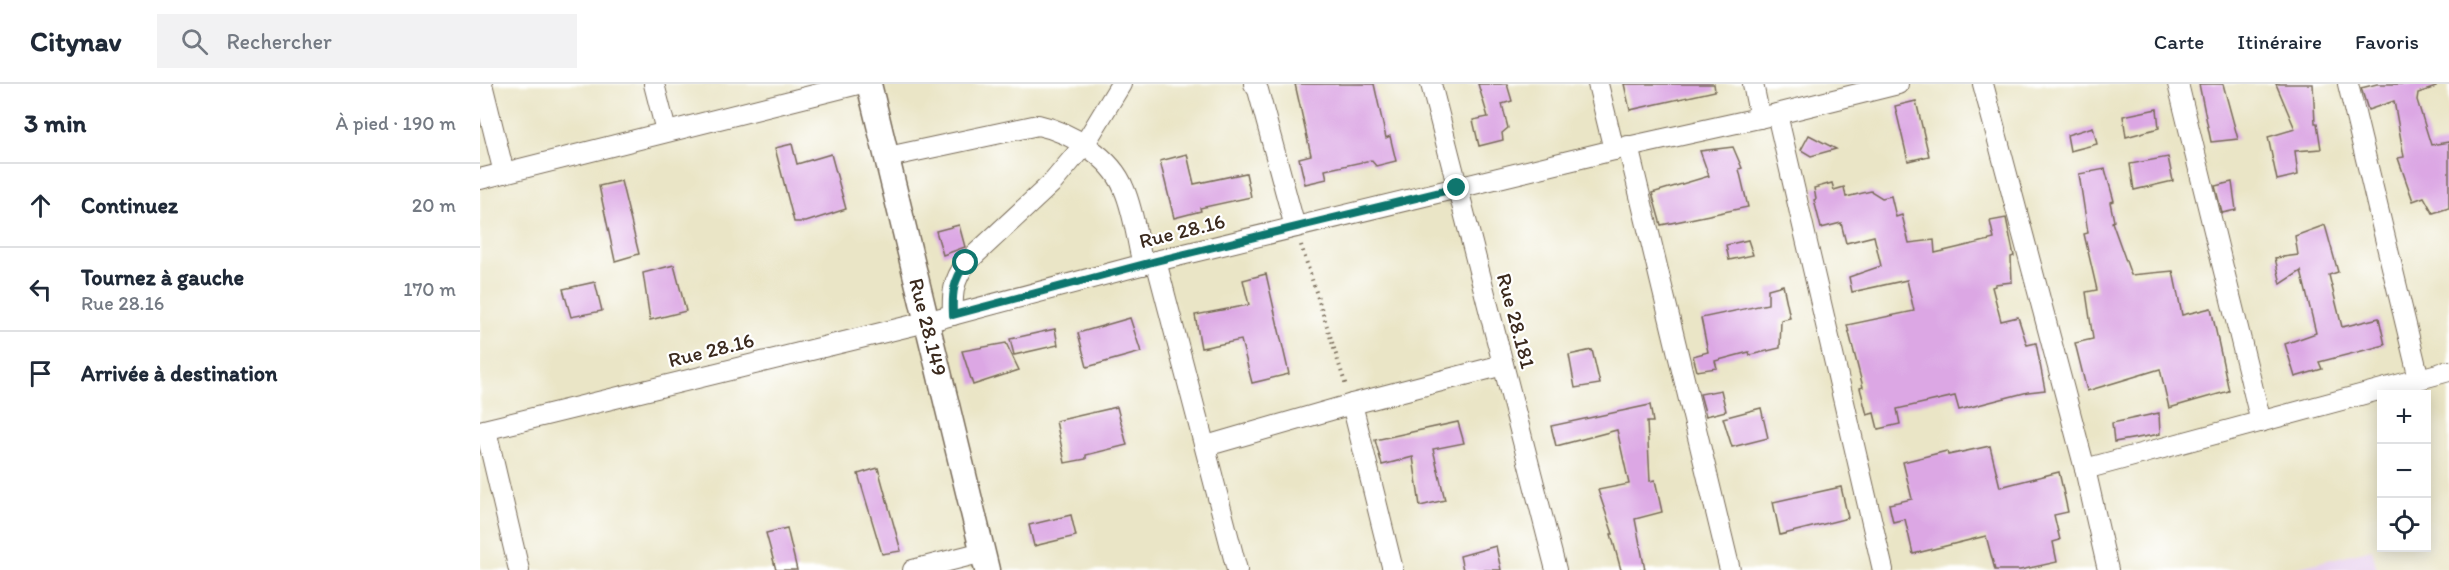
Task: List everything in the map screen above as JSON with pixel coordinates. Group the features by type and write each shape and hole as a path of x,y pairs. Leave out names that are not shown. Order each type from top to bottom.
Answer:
{"street":[{"path":"482,84 504,173"},
{"path":"654,84 666,131"},
{"path":"480,179 858,84"},
{"name":"Rue 28.149","path":"869,84 985,561"},
{"path":"953,315 952,293 956,277 966,263 1053,182 1084,145 1120,84"},
{"path":"1254,84 1258,90 1295,227"},
{"name":"Rue 28.181","path":"1431,84 1556,570"},
{"path":"1598,84 1621,148 1730,570"},
{"path":"1753,84 1769,116 1883,570"},
{"name":"Rue 28.16","path":"483,431 926,322 1295,227 1898,84"},
{"path":"1983,84 2085,469 2108,570"},
{"path":"2178,84 2261,422"},
{"path":"2348,84 2419,379"},
{"path":"888,157 1038,125 1054,129 1084,145 1114,170 1125,189 1206,446 1237,570"},
{"path":"1206,446 1352,404 1503,365"},
{"path":"2085,469 2449,371"},
{"path":"1352,404 1393,570"},
{"path":"483,431 519,570"},
{"path":"913,570 985,561"}],"path":[{"path":"1295,227 1352,404"}],"shaded area":[{"path":"2372,549 2377,570 2287,570"}],"building":[{"path":"1295,84 1374,84 1386,138 1390,136 1396,161 1376,166 1371,160 1325,170 1327,179 1305,184 1299,158 1311,155"},
{"path":"1478,84 1507,84 1512,101 1502,104 1508,128 1502,133 1503,140 1479,146 1473,120 1488,117"},
{"path":"1624,84 1714,84 1715,91 1630,110"},
{"path":"2199,84 2223,84 2238,139 2211,142"},
{"path":"2276,84 2313,84 2315,123 2317,123 2321,149 2295,151 2298,175 2277,180 2268,137 2295,129"},
{"path":"2377,84 2435,84 2436,87 2418,93 2417,100 2431,145 2449,142 2449,208 2433,213 2424,197 2413,201 2398,158 2404,157 2394,101 2368,110 2361,88"},
{"path":"1916,101 1929,156 1908,161 1895,106"},
{"path":"2157,109 2159,128 2126,137 2123,116"},
{"path":"2093,127 2097,144 2070,151 2067,135"},
{"path":"1809,135 1836,149 1811,156 1801,150"},
{"path":"792,144 797,164 831,154 846,209 806,222 794,222 775,148"},
{"path":"1733,147 1742,168 1739,169 1748,207 1661,225 1652,193 1709,176 1700,151"},
{"path":"1187,154 1194,184 1246,173 1251,197 1200,208 1201,211 1174,218 1160,161"},
{"path":"2168,157 2173,181 2134,190 2130,164"},
{"path":"2105,169 2114,201 2110,202 2114,221 2112,222 2131,275 2173,271 2182,315 2211,308 2229,391 2169,408 2160,369 2087,391 2075,343 2093,339 2086,292 2097,290 2084,234 2088,233 2079,174"},
{"path":"621,181 639,254 615,261 599,186"},
{"path":"2232,182 2236,210 2222,213 2215,186"},
{"path":"1832,183 1834,190 1844,187 1846,197 1871,191 1882,198 1891,196 1896,217 1902,215 1909,243 1934,240 1935,253 1994,239 1990,221 2006,218 2014,256 2011,257 2012,282 1995,284 1992,287 2001,321 2018,317 2027,345 2036,343 2045,390 2028,392 1959,410 1955,396 1897,409 1900,424 1878,429 1874,413 1867,415 1860,388 1863,387 1847,325 1914,311 1907,280 1852,292 1849,277 1881,266 1874,236 1846,243 1841,223 1821,228 1814,200 1816,199 1814,188"},
{"path":"959,225 965,247 943,255 936,231"},
{"path":"2325,225 2338,272 2329,275 2342,327 2379,318 2385,345 2319,362 2322,369 2295,377 2285,344 2316,333 2301,271 2281,284 2275,258 2298,255 2295,236"},
{"path":"1748,240 1753,255 1729,260 1726,245"},
{"path":"674,265 686,311 650,320 643,273"},
{"path":"1266,274 1289,374 1252,383 1241,340 1201,348 1195,315 1249,305 1243,280"},
{"path":"595,282 602,311 571,317 563,289"},
{"path":"1783,285 1790,318 1781,320 1780,348 1750,355 1749,352 1715,361 1717,368 1697,371 1693,356 1708,352 1701,318 1768,304 1768,289"},
{"path":"1130,318 1141,352 1087,367 1078,333"},
{"path":"1055,329 1058,345 1014,355 1010,339"},
{"path":"1006,343 1019,370 973,385 962,351"},
{"path":"1592,350 1600,384 1575,388 1569,355"},
{"path":"1721,390 1726,411 1706,416 1700,394"},
{"path":"1650,405 1653,422 1647,422 1650,481 1655,480 1662,512 1635,519 1645,570 1621,570 1611,534 1613,534 1598,490 1629,484 1617,430 1556,446 1551,426"},
{"path":"1117,407 1127,445 1086,455 1086,459 1065,463 1056,421"},
{"path":"1761,408 1768,438 1732,447 1723,418"},
{"path":"2159,413 2160,434 2114,442 2112,423"},
{"path":"1458,422 1464,443 1433,449 1445,500 1420,506 1413,457 1382,465 1375,440"},
{"path":"1990,446 2000,487 2059,472 2068,512 2054,515 2060,540 2053,542 2057,562 2020,570 1995,570 1986,536 1913,554 1905,519 1893,522 1889,504 1912,499 1903,462 1947,451 1948,455"},
{"path":"878,468 901,551 882,554 858,474"},
{"path":"1841,487 1848,518 1780,535 1773,502"},
{"path":"1071,515 1076,536 1034,546 1029,525"},
{"path":"787,528 797,570 776,570 766,533"},
{"path":"1496,546 1501,570 1463,570 1460,556"}],"route":[{"path":"966,263 956,277 952,293 953,315 1156,261 1457,188"}]}
